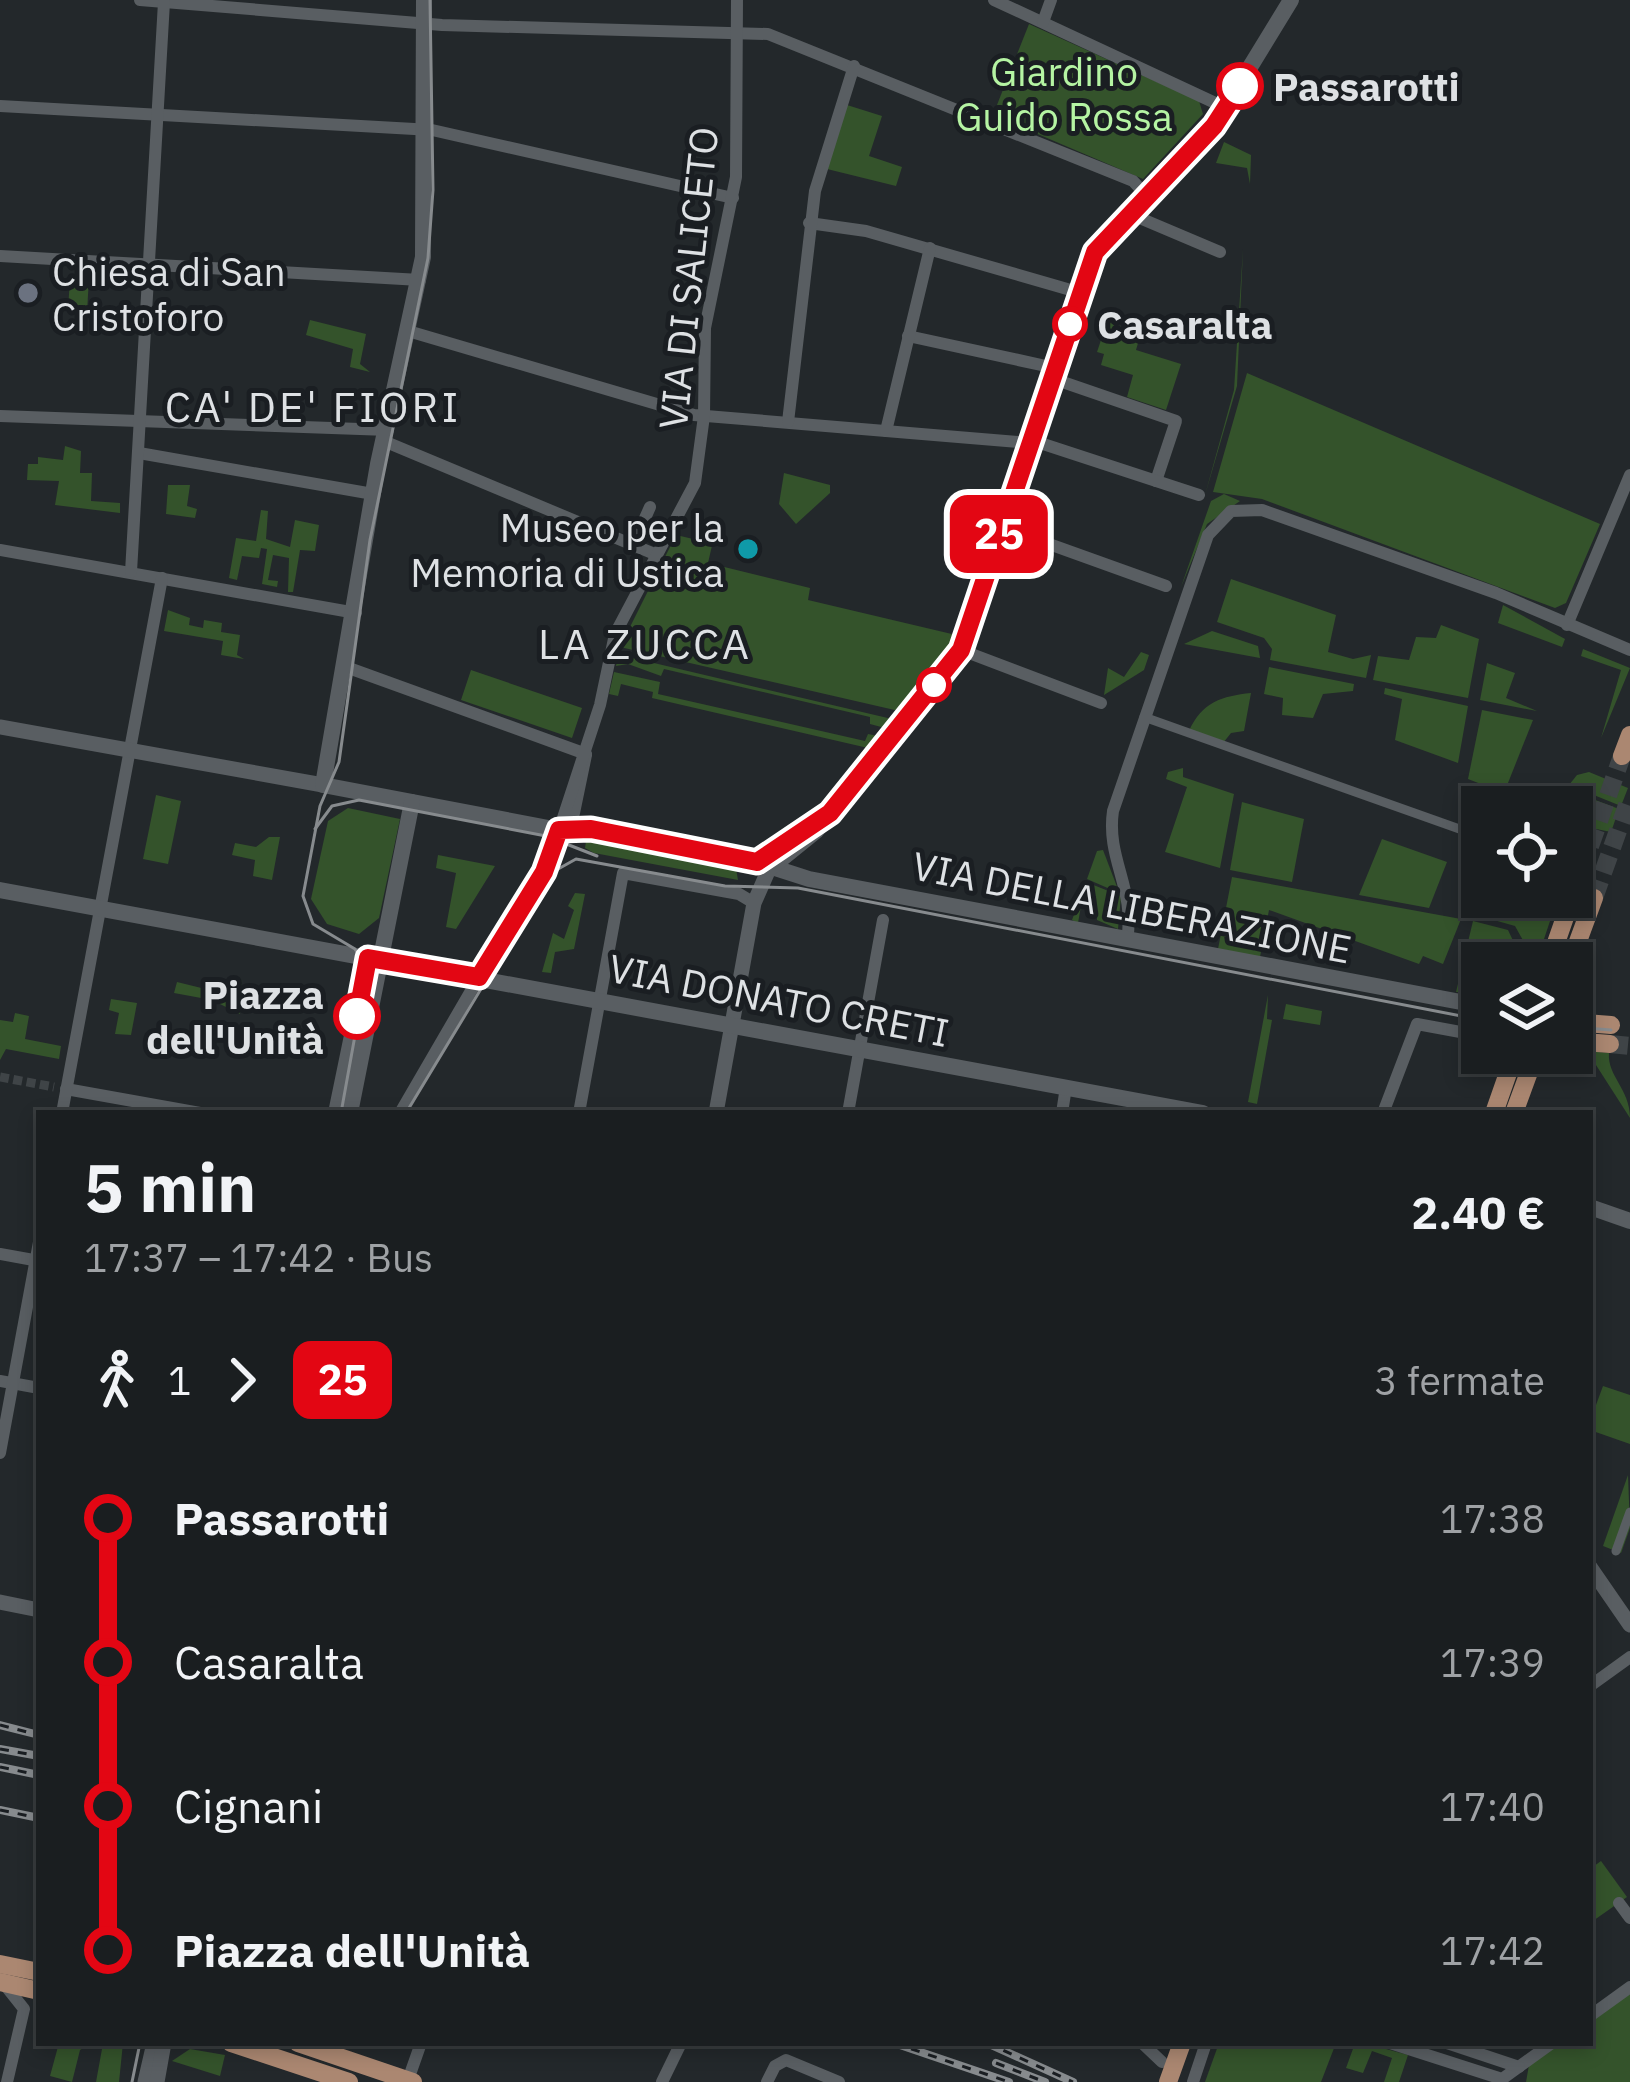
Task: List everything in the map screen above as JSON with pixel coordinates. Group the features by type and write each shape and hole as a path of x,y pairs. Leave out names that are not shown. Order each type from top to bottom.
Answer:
{"main road":[{"path":"337,1110 412,802 323,785 373,494 420,280 426,130 424,0"},
{"path":"761,866 800,849 961,650 1095,252 1226,108 1291,0"},
{"path":"1622,756 1630,735"},
{"name":"VIA DELLA LIBERAZIONE","path":"412,802 559,830 591,829 808,879 1461,1002"},
{"path":"761,866 830,813"},
{"path":"0,890 479,977 544,872 559,830"},
{"path":"800,849 808,879"},
{"path":"1578,942 1594,898"},
{"path":"350,1110 376,955"},
{"name":"VIA DONATO CRETI","path":"479,977 1182,1110"},
{"path":"1495,1110 1508,1074"},
{"path":"1515,1110 1528,1074"},
{"path":"1593,1208 1630,1221"},
{"path":"1,1976 36,1972"},
{"path":"1,1976 36,1990"},
{"path":"242,2046 348,2074 411,2081"},
{"path":"303,2046 348,2074"},
{"path":"1182,2046 1185,2078"}],"street":[{"path":"140,0 424,22 737,29 780,37 1133,181 1146,195"},
{"name":"VIA DI SALICETO","path":"559,830 574,813 615,634 692,494 704,416 705,328 733,198 737,0"},
{"path":"994,0 1226,108"},
{"path":"1043,22 1052,0"},
{"path":"131,572 164,2"},
{"path":"788,422 809,223 819,175 854,66"},
{"path":"0,106 426,130 733,198"},
{"path":"1131,208 1142,219 1220,252"},
{"path":"809,223 930,248 1081,293"},
{"path":"886,430 930,248"},
{"path":"0,256 420,280"},
{"path":"408,331 704,416 1030,441 1199,495"},
{"path":"908,336 1053,373 1176,422 1156,481"},
{"path":"0,416 387,436 656,555"},
{"path":"139,453 373,494"},
{"path":"1567,626 1630,475"},
{"path":"633,545 650,507"},
{"path":"1127,940 1131,902 1112,845 1111,826 1173,633 1217,520 1247,507 1496,593 1630,650"},
{"path":"1001,527 1166,586"},
{"path":"0,550 356,613"},
{"path":"62,1110 60,1088 101,908 162,578"},
{"path":"961,650 1101,703"},
{"path":"346,667 586,754"},
{"path":"1144,717 1461,830"},
{"path":"0,727 323,785"},
{"path":"717,1110 761,866"},
{"path":"580,1110 622,876 756,895"},
{"path":"849,1110 883,920"},
{"path":"402,1110 479,977"},
{"path":"1384,1110 1417,1024 1461,1032"},
{"path":"60,1088 138,1108"},
{"path":"1062,1110 1066,1088"},
{"path":"0,1254 36,1261"},
{"path":"0,1453 6,1382 36,1265"},
{"path":"6,1382 36,1387"},
{"path":"1616,1551 1630,1512"},
{"path":"1593,1571 1630,1625"},
{"path":"0,1602 36,1609"},
{"path":"1593,1684 1630,1658"},
{"path":"1619,1903 1630,1918"},
{"path":"1,1976 25,2008 7,2082"},
{"path":"1593,2013 1630,1987"},
{"path":"146,2082 153,2046"},
{"path":"157,2082 163,2046"},
{"path":"411,2081 420,2046"},
{"path":"662,2082 680,2046"},
{"path":"1145,2046 1162,2062"},
{"path":"1185,2078 1204,2046"},
{"path":"1409,2046 1502,2079 1548,2046"},
{"path":"1457,2046 1519,2067"},
{"path":"767,2082 775,2066 786,2060 839,2082"}],"green space":[{"name":"Giardino Guido Rossa","path":"1029,24 1199,101 1203,114 1143,179 993,115"},
{"path":"847,105 882,116 869,156 902,167 896,186 827,169"},
{"path":"1224,142 1251,155 1250,184 1247,168 1216,163"},
{"path":"1243,249 1237,386 1205,495 1234,390"},
{"path":"70,276 89,277 87,313 68,312"},
{"path":"310,320 366,334 360,364 370,372 350,367 353,349 306,335"},
{"path":"1107,322 1141,333 1136,350 1181,364 1166,410 1127,397 1133,375 1101,365 1104,354 1097,352"},
{"path":"1247,373 1600,524 1566,603 1555,608 1262,499 1213,492"},
{"path":"65,446 81,451 80,473 92,473 91,501 120,503 120,513 55,505 59,481 27,480 28,464 38,464 38,457 63,460"},
{"path":"784,473 830,485 830,493 796,524 779,504"},
{"path":"168,485 190,485 187,506 197,509 195,518 166,514"},
{"path":"1224,494 1240,501 1207,524 1181,587 1211,501"},
{"path":"261,510 268,511 266,539 290,547 295,520 319,525 315,551 300,550 293,592 288,592 289,558 273,555 268,580 278,581 277,587 262,584 267,549 261,548 259,558 242,556 237,580 229,578 236,538 256,541"},
{"path":"707,527 716,528 708,563 810,588 808,600 956,635 899,711 620,647 676,535 702,541"},
{"path":"1231,579 1336,615 1328,652 1353,659 1371,655 1366,678 1270,660 1272,649 1264,638 1217,622"},
{"path":"1503,605 1565,639 1562,647 1498,623"},
{"path":"168,610 190,618 189,625 203,628 204,620 222,623 221,632 240,635 237,655 244,659 221,655 223,641 164,631"},
{"path":"1441,625 1479,639 1468,698 1373,680 1378,656 1409,660 1416,637 1436,638"},
{"path":"1212,631 1258,646 1260,658 1184,644"},
{"path":"1583,649 1630,668 1601,738 1621,670 1581,656"},
{"path":"1141,652 1149,655 1144,670 1104,695 1108,668 1124,677"},
{"path":"618,655 892,719 885,728 870,724 870,717 664,669 661,676 628,664 616,666"},
{"path":"1487,663 1515,673 1506,698 1537,711 1480,700"},
{"path":"1269,667 1354,684 1353,691 1323,694 1313,718 1282,715 1283,698 1264,694"},
{"path":"471,670 582,708 572,738 461,700"},
{"path":"614,672 660,682 658,694 865,741 868,734 878,736 868,748 652,698 653,692 621,684 618,696 609,694"},
{"path":"1385,688 1468,706 1458,763 1395,740 1402,699 1384,694"},
{"path":"1251,693 1244,731 1231,733 1223,743 1189,731 1214,702"},
{"path":"1482,710 1533,720 1507,786 1486,786 1468,779"},
{"path":"1183,768 1183,777 1234,794 1220,868 1165,852 1187,787 1166,779 1168,772"},
{"path":"1589,772 1628,788 1621,806 1593,795 1593,786 1569,785 1577,775"},
{"path":"156,795 181,801 168,864 143,859"},
{"path":"1593,799 1619,809 1611,832 1593,828"},
{"path":"1242,802 1304,819 1292,882 1230,870"},
{"name":"Piazza dell'Unità","path":"348,808 400,819 379,918 359,934 327,924 311,899 328,821"},
{"path":"587,835 735,863 738,880 594,853 585,848"},
{"path":"269,837 280,837 272,880 253,876 255,860 232,855 235,843 256,847"},
{"path":"1382,839 1447,862 1429,908 1359,895"},
{"path":"1103,850 1119,893 1087,879 1097,851"},
{"path":"438,855 495,866 456,929 446,927 456,873 436,868"},
{"path":"1232,877 1461,919 1443,964 1423,956 1419,964 1269,910 1260,957 1218,949"},
{"path":"1086,882 1121,896 1118,929 1097,920 1096,896 1091,896 1089,907 1081,906 1078,923 1072,920"},
{"path":"575,893 585,894 574,949 555,952 551,973 542,972 553,933 564,939 574,910 568,906"},
{"path":"1487,918 1551,918 1543,942 1524,942 1515,926"},
{"path":"1473,921 1508,930 1514,942 1468,942"},
{"path":"242,979 240,1014 212,1000 174,993 177,982 238,997"},
{"path":"1268,995 1267,1019 1272,1020 1257,1104 1248,1102"},
{"path":"111,999 137,1003 131,1035 115,1034 119,1013 109,1010"},
{"path":"1286,1004 1322,1011 1320,1025 1283,1019"},
{"path":"15,1013 29,1016 25,1039 61,1046 59,1059 6,1049 0,1060 0,1020 13,1022"},
{"path":"1593,1052 1609,1053 1630,1118 1593,1060"},
{"path":"1603,1386 1630,1395 1630,1444 1593,1431"},
{"path":"1628,1475 1630,1528 1621,1553 1603,1546"},
{"path":"1601,1861 1627,1897 1593,1921 1593,1867"},
{"path":"1630,1991 1630,2082 1526,2082 1529,2065 1555,2046 1593,2046 1593,2018"},
{"path":"58,2046 86,2046 80,2050 72,2082 50,2076"},
{"path":"96,2046 123,2046 119,2082 96,2082 102,2049"},
{"path":"1218,2046 1335,2046 1321,2082 1205,2082"},
{"path":"1354,2046 1375,2046 1408,2055 1399,2082 1384,2082 1392,2058 1372,2051 1363,2073 1346,2068"},
{"path":"190,2049 225,2055 220,2076 172,2061"}],"tunnel":[{"path":"1593,838 1622,756"},
{"path":"1594,898 1630,797"},
{"path":"1610,1044 1630,1046"},
{"path":"0,1077 54,1087"}],"tram line":[{"path":"342,1110 367,969 355,949 313,924 303,896 320,806 339,762 370,540 428,258 433,190 430,0"},
{"path":"315,829 332,806 359,800 546,836 597,856"},
{"path":"408,1110 551,873 576,859 725,886 798,888 1461,1016"},
{"path":"1593,1029 1611,1030"},
{"path":"132,2082 139,2046"}],"railway":[{"path":"0,1725 36,1734"},
{"path":"0,1749 36,1755"},
{"path":"0,1767 36,1774"},
{"path":"0,1810 36,1817"},
{"path":"903,2046 1009,2082"},
{"path":"994,2046 1073,2082"},
{"path":"996,2063 1045,2082"}],"bus line":[{"name":"25","path":"357,1016 368,958 479,977 544,872 559,830 586,828 757,862 768,859 830,813 961,650 1095,252 1118,222 1214,126 1240,86"}],"place":[{"name":"Passarotti","path":"1240,86"},
{"name":"Chiesa di San Cristoforo","path":"28,293"},
{"name":"Casaralta","path":"1070,324"},
{"name":"Museo per la Memoria di Ustica","path":"748,549"},
{"name":"Piazza dell'Unità","path":"357,1016"}],"district":[{"name":"CA' DE' FIORI","path":"313,406"},
{"name":"LA ZUCCA","path":"645,643"}]}
